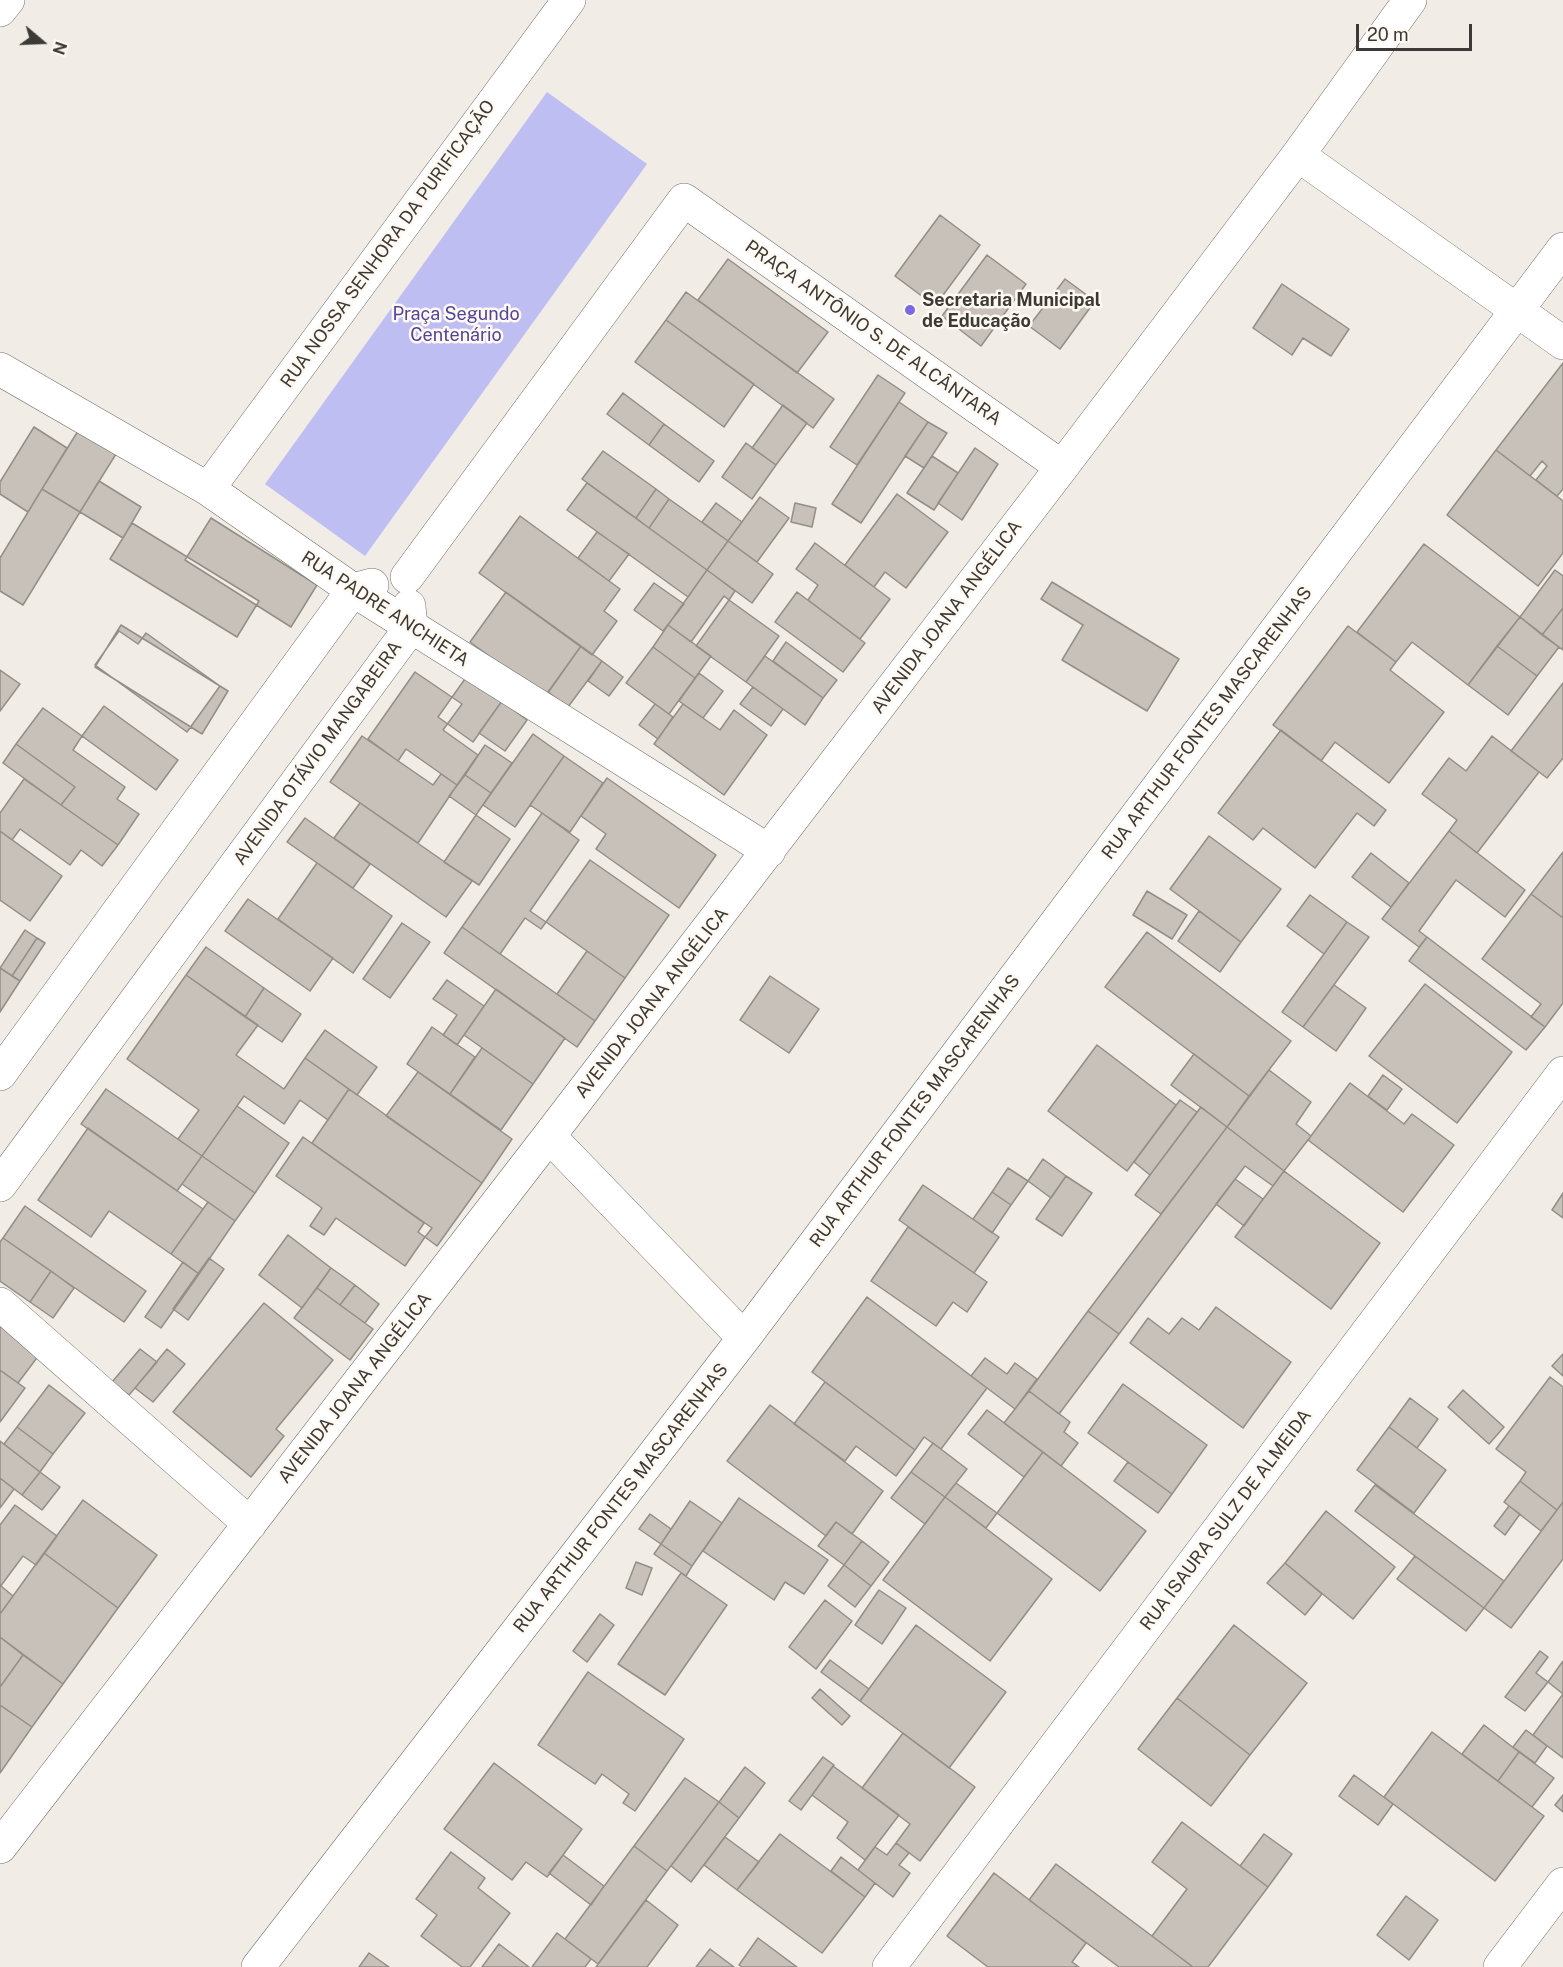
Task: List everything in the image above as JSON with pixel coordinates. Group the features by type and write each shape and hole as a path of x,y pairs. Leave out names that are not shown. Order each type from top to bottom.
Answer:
{"street":[{"path":"0,10 8,0"},
{"name":"RUA NOSSA SENHORA DA PURIFICAÇÃO","path":"208,489 569,0"},
{"name":"AVENIDA JOANA ANGÉLICA","path":"0,1847 769,851 1298,155 1410,0"},
{"path":"1298,155 1563,343"},
{"name":"PRAÇA ANTÔNIO S. DE ALCÂNTARA","path":"406,577 684,200 1062,467"},
{"name":"RUA ARTHUR FONTES MASCARENHAS","path":"258,1967 744,1338 1563,249"},
{"name":"RUA PADRE ANCHIETA","path":"0,369 208,489 352,590 769,851"},
{"path":"0,1074 352,590 406,577"},
{"name":"AVENIDA OTÁVIO MANGABEIRA","path":"0,1185 411,627 406,577"},
{"name":"RUA ISAURA SULZ DE ALMEIDA","path":"889,1967 1563,1073"},
{"path":"549,1136 744,1338"},
{"path":"0,1304 250,1524"},
{"path":"1500,1967 1563,1884"}],"green space":[{"name":"Praça Segundo Centenário","path":"547,92 647,164 365,556 265,484"}],"building":[{"path":"940,215 980,245 935,306 895,276"},
{"path":"987,255 1026,284 981,346 942,316"},
{"path":"728,259 828,332 797,373 698,300"},
{"path":"1065,279 1095,301 1060,349 1029,326"},
{"path":"1282,284 1349,329 1331,356 1303,338 1292,355 1253,328"},
{"path":"686,292 834,399 813,428 666,320"},
{"path":"666,320 754,384 724,427 635,362"},
{"path":"1563,363 1563,489 1557,496 1536,480 1547,466 1542,461 1530,476 1496,450"},
{"path":"878,375 905,393 857,465 830,447"},
{"path":"623,393 664,424 649,445 607,414"},
{"path":"899,402 928,422 861,523 832,504"},
{"path":"783,405 807,423 776,465 752,448"},
{"path":"928,422 947,433 924,468 905,456"},
{"path":"664,424 714,461 699,482 649,445"},
{"path":"34,427 67,448 28,512 0,494 0,482"},
{"path":"78,431 116,454 80,512 42,489"},
{"path":"746,443 776,465 752,499 722,477"},
{"path":"975,448 998,464 962,520 938,503"},
{"path":"1496,450 1563,501 1563,553 1538,586 1447,515"},
{"path":"603,451 656,489 636,518 582,479"},
{"path":"932,456 958,473 934,510 907,493"},
{"path":"99,481 141,507 123,538 80,512"},
{"path":"587,483 707,570 688,597 567,510"},
{"path":"42,489 80,512 23,605 0,591 0,558"},
{"path":"656,489 669,499 649,528 636,518"},
{"path":"897,494 948,532 906,588 885,572 874,587 845,565"},
{"path":"760,497 789,518 757,562 728,541"},
{"path":"669,499 728,541 707,570 649,528"},
{"path":"716,503 742,522 728,541 702,522"},
{"path":"795,503 816,508 812,527 791,522"},
{"path":"520,516 620,589 604,611 617,621 592,655 479,573"},
{"path":"211,518 317,585 291,627 185,560"},
{"path":"132,523 259,601 237,637 110,559"},
{"path":"597,532 629,554 609,581 578,558"},
{"path":"728,541 773,574 752,603 707,570"},
{"path":"815,543 890,599 860,639 808,600 818,585 796,569"},
{"path":"1424,544 1520,617 1468,685 1412,642 1396,662 1357,632"},
{"path":"707,570 735,591 729,600 724,596 691,642 668,625"},
{"path":"1555,570 1563,576 1563,608 1542,635 1520,617"},
{"path":"1052,582 1179,659 1147,711 1062,660 1083,625 1041,599"},
{"path":"654,583 684,604 663,631 634,610"},
{"path":"506,592 581,646 545,697 470,642"},
{"path":"797,592 865,643 843,672 775,622"},
{"path":"729,600 779,636 746,682 696,646"},
{"path":"1563,608 1563,650 1542,635"},
{"path":"1520,617 1559,647 1537,676 1497,646"},
{"path":"121,625 228,691 202,734 95,667"},
{"path":"668,625 711,656 695,678 653,647"},
{"path":"1348,626 1396,662 1390,670 1444,712 1389,783 1335,742 1321,761 1273,725"},
{"path":"119,631 138,644 146,633 220,686 187,732 95,665"},
{"path":"786,642 837,680 823,698 773,661"},
{"path":"581,646 602,661 568,707 548,692"},
{"path":"1497,646 1537,676 1508,715 1468,685"},
{"path":"653,647 695,678 669,714 626,683"},
{"path":"765,656 823,698 805,725 746,682"},
{"path":"602,661 623,677 609,696 588,681"},
{"path":"0,670 20,684 0,711"},
{"path":"415,672 462,704 443,730 478,755 457,785 406,749 398,761 368,739"},
{"path":"699,673 723,691 703,718 679,701"},
{"path":"467,676 502,701 473,742 438,717"},
{"path":"1563,683 1563,758 1547,778 1511,751"},
{"path":"753,687 783,709 771,726 740,704"},
{"path":"502,701 527,720 505,751 479,733"},
{"path":"655,704 673,717 658,739 639,725"},
{"path":"683,704 720,730 734,710 767,735 724,795 654,744"},
{"path":"104,706 178,760 156,790 82,736"},
{"path":"43,708 82,736 73,750 125,787 117,799 139,814 118,845 61,805 75,787 16,744"},
{"path":"1281,730 1386,810 1374,826 1357,813 1315,868 1263,828 1253,840 1218,813"},
{"path":"533,734 564,756 515,827 483,805"},
{"path":"362,736 433,785 441,774 457,785 418,843 330,782"},
{"path":"1492,736 1539,772 1477,853 1449,831 1457,820 1422,794 1449,758 1466,771"},
{"path":"16,744 75,787 61,805 3,763"},
{"path":"485,745 512,763 491,793 465,775"},
{"path":"564,756 603,783 570,832 530,805"},
{"path":"465,775 491,793 476,815 449,796"},
{"path":"607,778 716,855 679,908 596,849 606,834 581,816"},
{"path":"24,779 118,845 102,866 81,850 70,865 20,829 12,840 0,831 0,813"},
{"path":"360,803 472,881 446,917 334,838"},
{"path":"542,813 579,840 530,911 546,922 541,929 525,918 500,954 462,927"},
{"path":"476,815 510,839 479,885 444,862"},
{"path":"305,818 370,864 353,888 287,842"},
{"path":"0,831 62,876 30,921 0,900"},
{"path":"1449,831 1525,890 1505,917 1456,880 1419,931 1427,937 1419,947 1382,919"},
{"path":"1209,836 1281,889 1241,942 1170,889"},
{"path":"1563,852 1563,918 1531,894"},
{"path":"1371,853 1409,883 1391,907 1352,877"},
{"path":"590,860 669,915 625,978 546,922"},
{"path":"317,863 392,916 353,973 278,919"},
{"path":"1147,891 1187,915 1172,939 1133,915"},
{"path":"1531,894 1563,918 1563,1003 1545,1027 1531,1017 1541,1004 1482,959"},
{"path":"1310,895 1347,922 1324,954 1287,926"},
{"path":"248,899 333,958 310,991 225,931"},
{"path":"1199,911 1241,942 1220,972 1178,941"},
{"path":"1347,922 1369,937 1303,1027 1282,1012"},
{"path":"402,923 430,942 390,998 363,979"},
{"path":"462,927 595,1021 577,1047 444,953"},
{"path":"25,930 37,938 12,976 0,968"},
{"path":"1147,932 1291,1041 1249,1096 1105,987"},
{"path":"1427,937 1545,1027 1526,1050 1409,961"},
{"path":"37,938 45,943 20,981 12,976"},
{"path":"206,947 264,988 245,1017 186,975"},
{"path":"587,951 625,978 595,1021 557,994"},
{"path":"0,968 20,981 0,1012"},
{"path":"186,975 258,1025 236,1055 284,1089 305,1058 349,1089 328,1120 300,1100 284,1124 244,1096 202,1156 178,1139 199,1110 127,1059"},
{"path":"770,976 819,1009 789,1053 740,1020"},
{"path":"447,980 484,1006 457,1045 443,1035 457,1015 433,999"},
{"path":"1425,984 1512,1052 1457,1123 1369,1056"},
{"path":"1334,985 1366,1008 1336,1051 1303,1027"},
{"path":"264,988 301,1014 282,1042 245,1017"},
{"path":"496,989 565,1038 533,1084 464,1035"},
{"path":"432,1027 475,1057 450,1094 407,1064"},
{"path":"325,1030 377,1067 357,1095 305,1058"},
{"path":"1097,1045 1176,1105 1127,1171 1048,1111"},
{"path":"482,1048 533,1084 501,1130 450,1094"},
{"path":"1194,1054 1249,1096 1227,1127 1171,1085"},
{"path":"1269,1070 1311,1102 1296,1124 1311,1136 1284,1171 1227,1127"},
{"path":"418,1072 512,1139 482,1183 386,1116"},
{"path":"1383,1075 1402,1089 1387,1110 1368,1096"},
{"path":"1350,1083 1404,1124 1412,1114 1454,1145 1403,1212 1308,1140"},
{"path":"106,1089 202,1156 177,1191 81,1124"},
{"path":"349,1089 482,1183 437,1246 425,1237 432,1228 312,1143"},
{"path":"1180,1100 1197,1112 1150,1175 1134,1162"},
{"path":"237,1106 289,1143 255,1193 202,1156"},
{"path":"1201,1107 1227,1127 1161,1214 1135,1195"},
{"path":"1227,1127 1284,1171 1273,1186 1245,1166 1119,1334 1088,1311"},
{"path":"88,1128 203,1209 171,1254 109,1211 91,1237 38,1200"},
{"path":"303,1137 424,1223 418,1232 425,1237 405,1266 336,1218 324,1235 310,1226 322,1208 276,1176"},
{"path":"202,1156 255,1193 235,1221 182,1184"},
{"path":"1043,1159 1066,1176 1051,1198 1028,1181"},
{"path":"1008,1168 1028,1181 1011,1205 992,1192"},
{"path":"1284,1171 1380,1243 1331,1309 1235,1237"},
{"path":"1066,1176 1092,1193 1062,1236 1036,1219"},
{"path":"1235,1179 1263,1199 1244,1226 1216,1204"},
{"path":"923,1185 999,1237 974,1273 899,1220"},
{"path":"992,1192 1011,1205 992,1233 973,1219"},
{"path":"1563,1193 1563,1218 1552,1210"},
{"path":"208,1202 235,1221 199,1274 171,1254"},
{"path":"25,1206 146,1291 124,1322 3,1238"},
{"path":"908,1227 987,1282 967,1312 953,1302 936,1326 871,1281"},
{"path":"288,1235 331,1268 302,1308 259,1275"},
{"path":"3,1238 51,1271 30,1302 0,1281 0,1242"},
{"path":"209,1258 224,1269 188,1320 173,1309"},
{"path":"183,1262 199,1274 161,1328 145,1317"},
{"path":"331,1268 355,1285 340,1305 317,1288"},
{"path":"51,1271 74,1288 53,1318 30,1302"},
{"path":"355,1285 379,1304 365,1323 340,1305"},
{"path":"317,1288 373,1329 350,1360 294,1318"},
{"path":"867,1297 987,1388 941,1449 924,1437 915,1450 812,1372"},
{"path":"264,1303 333,1360 276,1429 284,1436 251,1477 173,1412"},
{"path":"1216,1307 1291,1362 1243,1428 1130,1343 1148,1318 1169,1334 1182,1318 1199,1330"},
{"path":"1088,1311 1119,1334 1059,1414 1029,1391"},
{"path":"0,1325 39,1355 18,1383 0,1370"},
{"path":"140,1349 157,1362 129,1395 112,1382"},
{"path":"167,1349 185,1364 153,1402 135,1388"},
{"path":"1563,1354 1563,1376 1552,1366"},
{"path":"985,1358 1007,1374 1015,1363 1037,1379 1015,1409 971,1376"},
{"path":"0,1370 25,1388 0,1422"},
{"path":"1550,1377 1563,1387 1563,1502 1557,1510 1520,1481 1526,1472 1496,1449"},
{"path":"825,1382 915,1450 896,1476 856,1446 845,1461 794,1424"},
{"path":"1123,1384 1207,1445 1172,1494 1088,1433"},
{"path":"49,1385 85,1413 53,1454 17,1427"},
{"path":"1463,1390 1504,1427 1489,1444 1448,1407"},
{"path":"1029,1391 1070,1422 1064,1432 1078,1443 1061,1466 1004,1423"},
{"path":"1410,1398 1438,1419 1417,1448 1389,1427"},
{"path":"770,1405 883,1491 852,1534 836,1522 826,1536 727,1461"},
{"path":"987,1410 1043,1452 1024,1477 968,1434"},
{"path":"17,1427 53,1454 40,1472 4,1444"},
{"path":"1389,1427 1446,1470 1414,1513 1357,1470"},
{"path":"0,1441 40,1472 22,1495 0,1478"},
{"path":"933,1443 967,1469 945,1497 911,1472"},
{"path":"1043,1452 1146,1531 1100,1591 997,1513"},
{"path":"1128,1462 1172,1494 1158,1513 1114,1481"},
{"path":"40,1472 60,1487 42,1510 22,1495"},
{"path":"911,1472 945,1497 925,1524 891,1498"},
{"path":"0,1478 14,1489 0,1508"},
{"path":"1520,1481 1557,1510 1541,1531 1504,1502"},
{"path":"956,1483 997,1513 986,1528 945,1497"},
{"path":"1375,1485 1504,1581 1484,1608 1355,1511"},
{"path":"945,1497 1052,1579 990,1661 883,1580"},
{"path":"739,1498 828,1560 804,1594 785,1582 774,1600 703,1551"},
{"path":"83,1500 157,1555 118,1608 44,1553"},
{"path":"690,1501 722,1523 692,1566 661,1544"},
{"path":"1563,1502 1563,1559 1511,1628 1484,1608"},
{"path":"15,1505 57,1536 36,1565 23,1556 0,1587 0,1525"},
{"path":"1509,1506 1520,1514 1505,1535 1494,1526"},
{"path":"1326,1511 1395,1567 1353,1619 1285,1563"},
{"path":"650,1514 671,1529 661,1544 639,1529"},
{"path":"836,1522 862,1541 844,1565 818,1546"},
{"path":"862,1541 889,1562 871,1586 844,1565"},
{"path":"661,1544 692,1566 686,1576 654,1554"},
{"path":"44,1553 118,1608 63,1684 0,1637 0,1614"},
{"path":"1415,1556 1484,1608 1466,1631 1397,1579"},
{"path":"636,1562 652,1568 642,1595 626,1588"},
{"path":"1285,1563 1322,1594 1305,1615 1267,1583"},
{"path":"844,1565 871,1586 855,1607 828,1586"},
{"path":"681,1573 727,1605 665,1695 618,1664"},
{"path":"0,1587 13,1596 0,1614"},
{"path":"879,1590 906,1608 882,1644 855,1625"},
{"path":"825,1600 852,1621 816,1669 789,1647"},
{"path":"600,1614 614,1625 587,1662 573,1651"},
{"path":"916,1625 1006,1692 949,1768 860,1701"},
{"path":"1234,1625 1307,1683 1250,1755 1177,1698"},
{"path":"0,1637 23,1655 0,1687"},
{"path":"1540,1651 1548,1657 1536,1673 1548,1682 1525,1711 1505,1697"},
{"path":"23,1655 63,1684 32,1727 0,1705 0,1687"},
{"path":"830,1660 869,1689 860,1701 821,1672"},
{"path":"1563,1661 1563,1694 1548,1682"},
{"path":"588,1672 684,1739 635,1811 623,1803 629,1794 602,1774 595,1784 538,1745"},
{"path":"820,1689 850,1716 842,1725 812,1698"},
{"path":"1563,1694 1563,1758 1533,1735"},
{"path":"1177,1698 1250,1755 1211,1806 1138,1749"},
{"path":"0,1705 32,1727 0,1773"},
{"path":"1484,1725 1519,1752 1498,1781 1462,1754"},
{"path":"1526,1730 1547,1746 1535,1763 1513,1747"},
{"path":"1432,1732 1544,1816 1495,1881 1384,1797"},
{"path":"903,1733 975,1787 920,1861 896,1843 910,1824 862,1788"},
{"path":"1519,1752 1554,1778 1532,1807 1498,1781"},
{"path":"823,1757 834,1765 801,1810 789,1801"},
{"path":"494,1763 582,1829 547,1877 526,1862 512,1880 444,1829"},
{"path":"833,1766 899,1815 865,1860 837,1838 848,1822 812,1795"},
{"path":"745,1767 765,1783 739,1818 719,1802"},
{"path":"1354,1775 1393,1804 1378,1825 1339,1796"},
{"path":"685,1778 719,1802 667,1871 634,1846"},
{"path":"1563,1795 1563,1812 1555,1805"},
{"path":"719,1802 739,1818 691,1882 671,1866"},
{"path":"1182,1822 1268,1887 1208,1967 1193,1967 1152,1936 1187,1889 1152,1862"},
{"path":"780,1834 865,1897 822,1953 737,1890"},
{"path":"1264,1834 1292,1854 1268,1887 1240,1866"},
{"path":"725,1837 759,1862 737,1890 704,1865"},
{"path":"896,1843 909,1853 899,1865 910,1873 893,1897 858,1870 875,1847 887,1855"},
{"path":"634,1846 667,1871 598,1964 565,1939"},
{"path":"451,1852 485,1878 478,1888 510,1913 470,1967 462,1967 421,1936 437,1915 416,1899"},
{"path":"563,1855 604,1886 591,1905 549,1873"},
{"path":"841,1857 875,1883 865,1897 831,1871"},
{"path":"1056,1864 1193,1967 1119,1967 1029,1900"},
{"path":"994,1873 1086,1943 1072,1962 1079,1967 988,1967 947,1936"},
{"path":"1406,1896 1438,1920 1409,1960 1377,1935"},
{"path":"646,1900 678,1925 647,1967 596,1967"},
{"path":"557,1933 591,1959 585,1967 532,1967"},
{"path":"758,1938 797,1967 742,1967 739,1965"},
{"path":"499,1944 529,1967 482,1967"},
{"path":"710,1949 734,1967 696,1967"},
{"path":"369,1953 389,1967 359,1967"}],"place":[{"name":"Secretaria Municipal de Educação","path":"910,310"}]}
